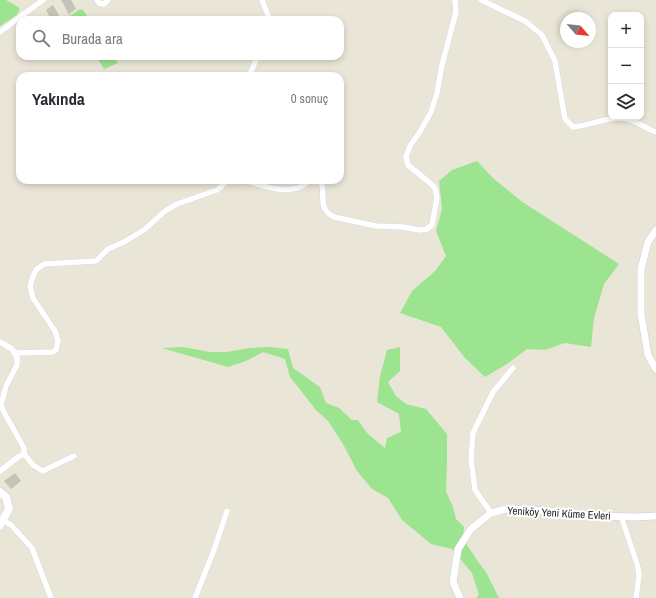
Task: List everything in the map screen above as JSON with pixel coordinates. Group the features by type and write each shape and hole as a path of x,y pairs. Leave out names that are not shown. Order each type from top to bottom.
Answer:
{"main road":[{"path":"0,492 6,497 9,509 1,523"}],"street":[{"path":"21,16 43,0"},
{"path":"97,0 99,3 104,4 108,0"},
{"path":"262,0 268,16"},
{"path":"322,184 324,206 326,211 334,217 376,226 403,227 420,230 428,229 432,225 437,198 435,188 408,164 406,157 410,146 431,112 437,93 442,66 456,12 455,0"},
{"path":"481,0 525,22 542,35 555,61 565,119 574,127 580,127 616,118 627,119 656,132"},
{"path":"0,32 16,20"},
{"path":"251,72 256,60"},
{"path":"14,353 53,352 56,350 58,341 54,331 33,298 30,286 36,270 44,264 96,261 108,250 144,230 165,211 177,204 217,190 224,184"},
{"path":"255,184 270,189 292,189 304,184"},
{"path":"656,230 648,242 641,269 641,314 648,355 656,369"},
{"path":"0,342 12,349 17,357 17,365 6,386 1,405 24,448 24,454 33,465 43,471 74,456"},
{"path":"491,513 475,490 471,458 473,433 493,392 513,368"},
{"path":"0,471 24,454"},
{"name":"Yeniköy Yeni Küme Evleri","path":"460,598 453,582 458,549 471,529 491,513 506,509 596,516 656,516"},
{"path":"195,598 214,550 227,511"},
{"path":"621,516 638,567 639,576 636,598"},
{"path":"1,523 11,525 32,548 51,598"}],"green space":[{"path":"0,0 6,0 20,8 17,15 0,26"},
{"path":"80,9 83,10 87,16 70,16"},
{"path":"98,60 116,60 118,63 104,69"},
{"path":"477,161 493,178 521,201 619,264 604,284 594,318 591,347 565,343 545,350 527,349 507,364 485,377 465,358 441,327 400,313 412,291 435,271 446,256 436,231 442,209 439,181 452,170"},
{"path":"183,347 210,352 227,352 249,348 270,347 288,349 293,368 320,387 326,403 339,408 352,420 358,420 367,433 385,448 387,438 401,432 399,414 377,402 380,376 387,350 400,347 400,371 388,382 396,396 406,404 426,409 447,434 446,491 453,507 456,519 464,527 463,539 486,572 499,598 476,598 479,595 472,573 452,549 431,544 402,520 388,498 372,489 357,471 343,444 328,421 316,410 290,377 285,359 263,352 246,361 228,367 162,348"}],"building":[{"path":"61,0 71,0 76,9 70,13 70,16"},
{"path":"53,5 59,15 49,16 46,10"},
{"path":"15,473 21,481 11,489 4,481"}]}
